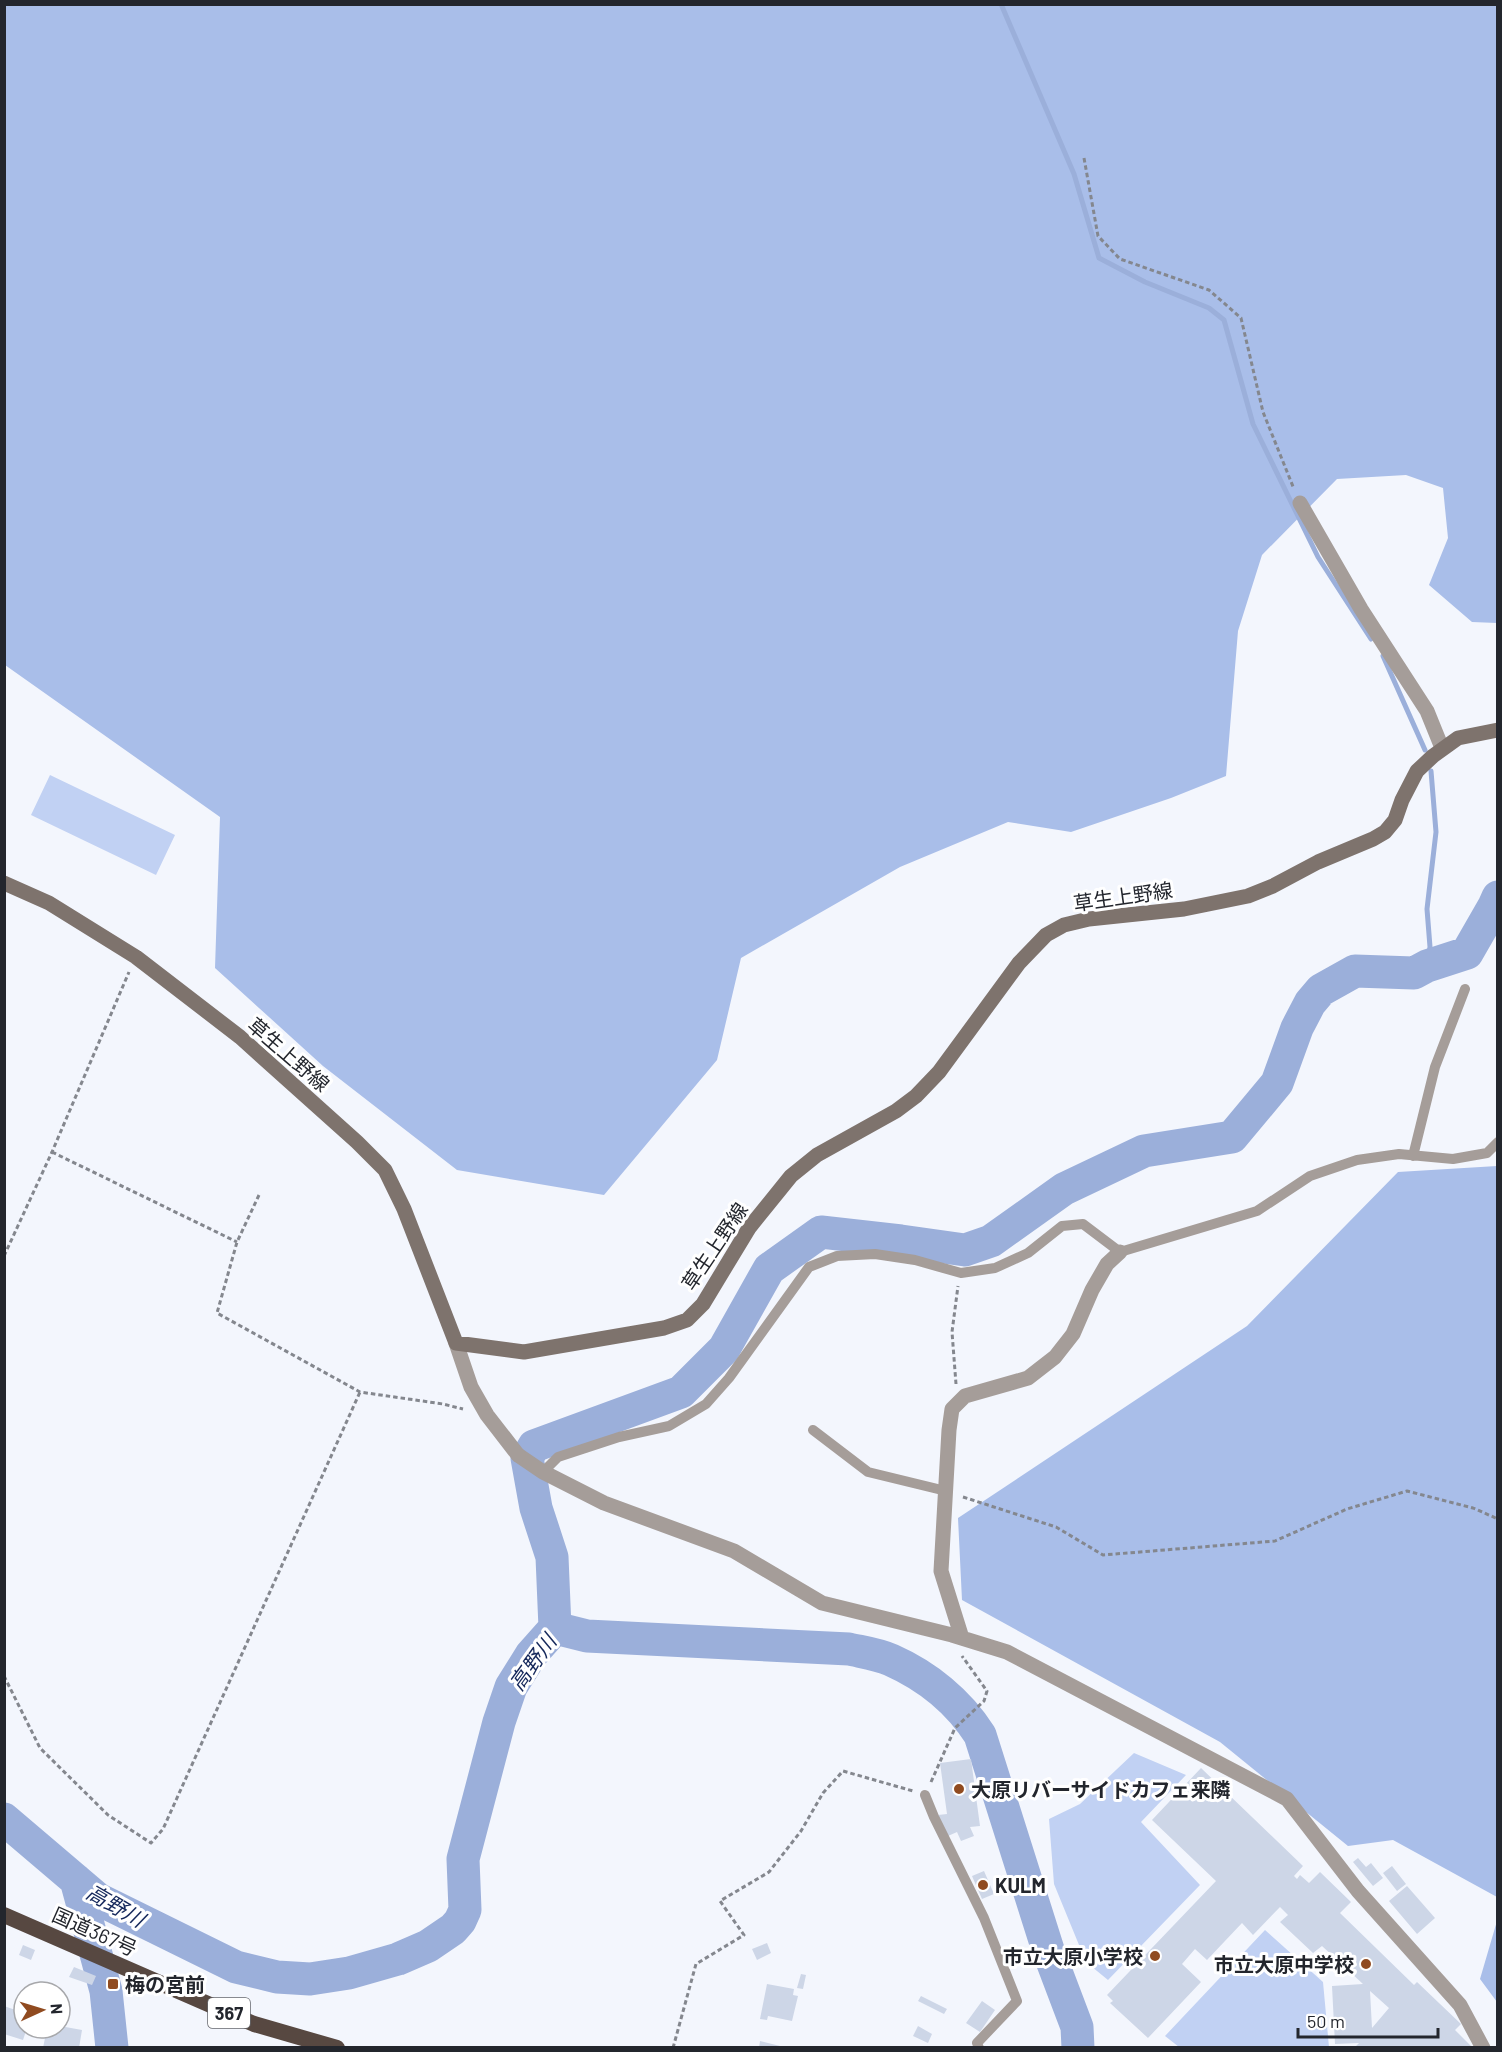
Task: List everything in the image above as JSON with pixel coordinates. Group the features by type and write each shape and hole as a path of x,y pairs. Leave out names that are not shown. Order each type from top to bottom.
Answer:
{"highway":[{"name":"国道367号","path":"4,1915 254,2024 337,2048"}],"main road":[{"name":"草生上野線","path":"4,883 49,903 136,957 240,1037 357,1142 385,1170 404,1209 456,1343 524,1352 664,1328 687,1320 703,1304 749,1228 791,1176 817,1155 896,1111 916,1096 939,1072 1019,963 1046,935 1064,925 1089,919 1184,909 1248,896 1273,886 1318,862 1385,832 1395,820 1402,800 1417,771 1442,748 1458,738 1497,730"}],"street":[{"path":"1300,504 1361,609 1427,711 1442,748"},
{"path":"962,1638 941,1571 952,1409 965,1396 1028,1378 1055,1358 1073,1334 1092,1290 1107,1264 1120,1252"},
{"path":"456,1343 471,1387 487,1414 518,1455 543,1472 604,1503 734,1551 822,1603 962,1638 1017,1657 1287,1799 1358,1891 1460,2006 1483,2048"}],"lane":[{"path":"1413,1156 1435,1067 1465,989"},
{"path":"543,1472 558,1457 619,1437 669,1426 706,1404 729,1378 809,1267 837,1256 875,1254 915,1260 960,1273 995,1268 1028,1253 1062,1226 1083,1224 1120,1252 1257,1211 1310,1176 1357,1160 1399,1154 1453,1159 1487,1153 1497,1142"},
{"path":"813,1430 868,1472 946,1491"},
{"path":"925,1795 984,1918 1017,2001 977,2043 979,2048"}],"path":[{"path":"1084,158 1098,236 1120,259 1209,290 1240,318 1263,412 1300,504"},
{"path":"4,1256 52,1152 136,957"},
{"path":"52,1152 237,1242"},
{"path":"259,1195 237,1242 217,1313 360,1392 443,1404 487,1414"},
{"path":"958,1404 952,1332 960,1273"},
{"path":"4,1676 40,1748 108,1815 151,1843 163,1829 360,1392"},
{"path":"946,1491 1056,1527 1103,1555 1275,1541 1347,1509 1407,1491 1473,1508 1497,1520"},
{"path":"673,2048 696,1964 744,1935 720,1901 769,1872 801,1831 823,1793 843,1771 925,1795 955,1728 984,1701 987,1691 962,1659 962,1638"}],"shaded area":[{"path":"5,5 1497,5 1497,623 1472,622 1429,585 1448,538 1443,488 1406,475 1337,479 1262,555 1238,631 1226,776 1171,798 1071,832 1008,822 900,867 741,958 717,1060 604,1195 457,1170 323,1066 215,968 220,817 5,665"},
{"path":"50,775 175,835 156,875 31,815"},
{"path":"1497,1166 1497,1897 1393,1840 1348,1846 1220,1742 962,1600 958,1518 1247,1326 1398,1172"},
{"path":"1134,1753 1186,1775 1141,1822 1200,1885 1108,1980 1086,1962 1054,1884 1049,1819 1080,1804"},
{"path":"1497,1921 1498,2002 1480,1979"},
{"path":"1265,1930 1323,1982 1329,2047 1179,2047 1165,2036"}],"building":[{"name":"大原リバーサイドカフェ来隣","path":"971,1759 980,1826 970,1827 974,1836 961,1841 957,1832 948,1836 938,1815 947,1814 940,1763"},
{"path":"1201,1768 1303,1866 1294,1876 1297,1879 1300,1875 1309,1883 1320,1872 1351,1902 1340,1913 1414,1985 1417,1982 1461,2024 1455,2030 1473,2048 1354,2048 1359,2043 1335,2044 1332,1986 1363,1984 1322,1946 1313,1953 1280,1922 1288,1915 1280,1907 1253,1935 1242,1923 1207,1960 1195,1949 1182,1964 1201,1982 1148,2038 1110,2003 1113,2001 1107,1995 1216,1881 1152,1820","holes":["1370,1991 1389,2008 1372,2028"]},
{"path":"1358,1858 1366,1867 1371,1863 1383,1878 1373,1886 1353,1862"},
{"path":"1392,1866 1406,1884 1397,1891 1383,1873"},
{"name":"KULM","path":"984,1871 994,1894 982,1899 972,1876"},
{"path":"1407,1886 1435,1918 1417,1934 1389,1901"},
{"path":"767,1943 771,1953 757,1960 752,1949"},
{"path":"23,1945 35,1950 31,1960 19,1955"},
{"path":"74,1967 96,1976 92,1985 69,1977"},
{"path":"801,1974 806,1975 803,1989 797,1988"},
{"path":"767,1984 794,1989 793,1995 798,1996 792,2021 768,2016 767,2020 760,2019"},
{"path":"921,1996 947,2009 944,2014 918,2001"},
{"path":"982,2001 995,2010 980,2032 966,2023"},
{"path":"4,2006 12,2009 12,2037 4,2034"},
{"path":"918,2026 932,2034 928,2043 913,2036"},
{"path":"72,2028 82,2030 79,2048 43,2048 45,2040 72,2040"},
{"path":"760,2041 784,2047 784,2048 759,2048"}],"waterway":[{"path":"1001,4 1074,174 1099,258 1145,282 1209,308 1224,320 1253,424 1318,557 1371,639"},
{"path":"1383,656 1425,750"},
{"path":"1427,966 1430,947 1427,909 1436,832 1431,771"},
{"path":"555,1628 552,1557 536,1508 527,1458 534,1446 681,1392 724,1349 769,1269 821,1232 965,1250 991,1241 1064,1189 1144,1151 1232,1137 1277,1083 1297,1028 1310,1003 1321,990 1355,971 1414,973 1427,966 1467,953 1498,897"},
{"name":"高野川","path":"555,1628 587,1636 849,1649 891,1660 917,1674 941,1691 972,1723 980,1735 1049,1953 1077,2027 1078,2048"},
{"name":"高野川","path":"4,1819 98,1899 236,1967 277,1977 310,1979 349,1973 398,1959 428,1946 453,1929 460,1921 465,1910 463,1859 499,1722 511,1687 531,1655 555,1628"},
{"path":"76,1880 106,1991 112,2048"}],"place":[{"name":"大原リバーサイドカフェ来隣","path":"959,1789"},
{"name":"KULM","path":"983,1885"},
{"name":"市立大原小学校","path":"1155,1956"},
{"name":"市立大原中学校","path":"1366,1964"},
{"name":"梅の宮前","path":"113,1984"}]}
